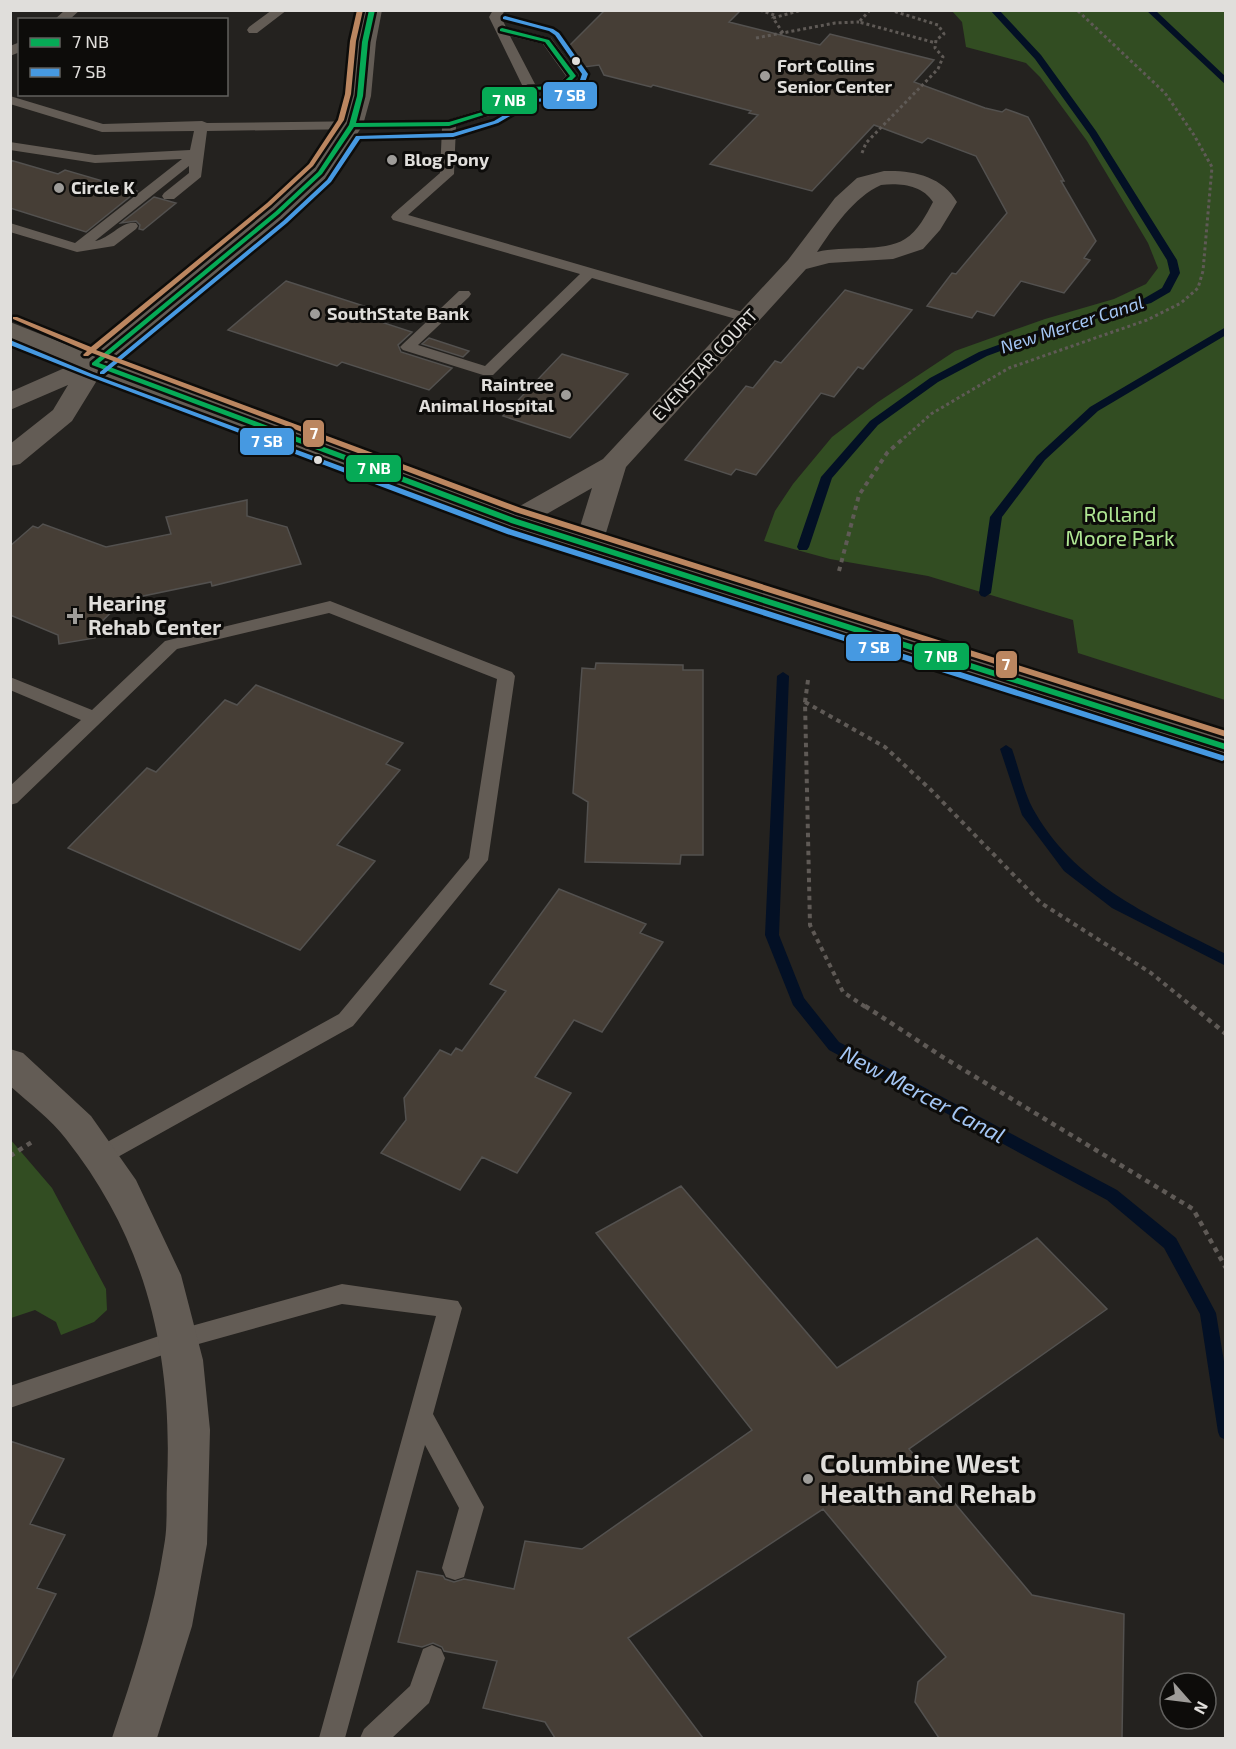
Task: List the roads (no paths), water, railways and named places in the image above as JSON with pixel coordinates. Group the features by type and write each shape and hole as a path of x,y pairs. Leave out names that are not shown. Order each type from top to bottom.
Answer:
{"main road":[{"path":"10,329 94,364 514,521 1226,747"}],"street":[{"path":"10,402 94,364 277,213 320,173 352,125 360,96 365,42 372,10"},
{"name":"EVENSTAR COURT","path":"514,521 613,465 796,264 824,226 858,188 873,179 894,177 921,183 940,192 945,202 932,225 914,244 893,252 830,256 796,264"},
{"path":"10,459 63,415 94,364"},
{"name":"EVENSTAR COURT","path":"588,546 613,465"},
{"path":"10,1063 78,1127 123,1191 162,1275 183,1360 190,1430 186,1544 170,1626 135,1738"}],"lane":[{"path":"253,30 281,10"},
{"path":"499,10 495,17 530,88"},
{"path":"12,148 98,144 202,125 449,124 491,111 530,88 561,88 573,76 547,41 502,30"},
{"path":"13,103 98,144 196,154"},
{"path":"449,124 447,174 398,217 748,318"},
{"path":"169,196 196,174 196,154 202,125"},
{"path":"77,248 196,154"},
{"path":"10,227 77,248 109,243 131,226"},
{"path":"464,294 408,347 488,372 590,272"},
{"path":"10,798 171,645 330,607 506,676 478,860 346,1020 99,1157"},
{"path":"10,683 94,718"},
{"path":"10,1397 177,1340 342,1294 450,1308 422,1417 332,1738"},
{"path":"422,1417 472,1507 455,1568"},
{"path":"373,1738 420,1694 432,1658"}],"waterway":[{"name":"New Mercer Canal","path":"803,547 827,477 874,423 934,380 983,354 1062,325 1147,301 1166,290 1175,273 1172,260 1093,133 1038,57 994,10"},
{"path":"1150,10 1226,82"},
{"path":"985,593 996,517 1041,458 1094,409 1226,330"},
{"name":"New Mercer Canal","path":"783,676 772,935 798,1001 834,1046 1112,1195 1170,1243 1208,1313 1226,1432"},
{"path":"1006,749 1029,815 1069,867 1117,904 1226,961"}],"place":[{"name":"Fort Collins Senior Center","path":"765,76"},
{"name":"Blog Pony","path":"392,160"},
{"name":"Circle K","path":"59,188"},
{"name":"SouthState Bank","path":"315,314"},
{"name":"Raintree Animal Hospital","path":"566,395"},
{"name":"Hearing Rehab Center","path":"75,616"},
{"name":"Columbine West Health and Rehab","path":"808,1479"}],"park label":[{"name":"Rolland Moore Park","path":"1120,527"}]}
